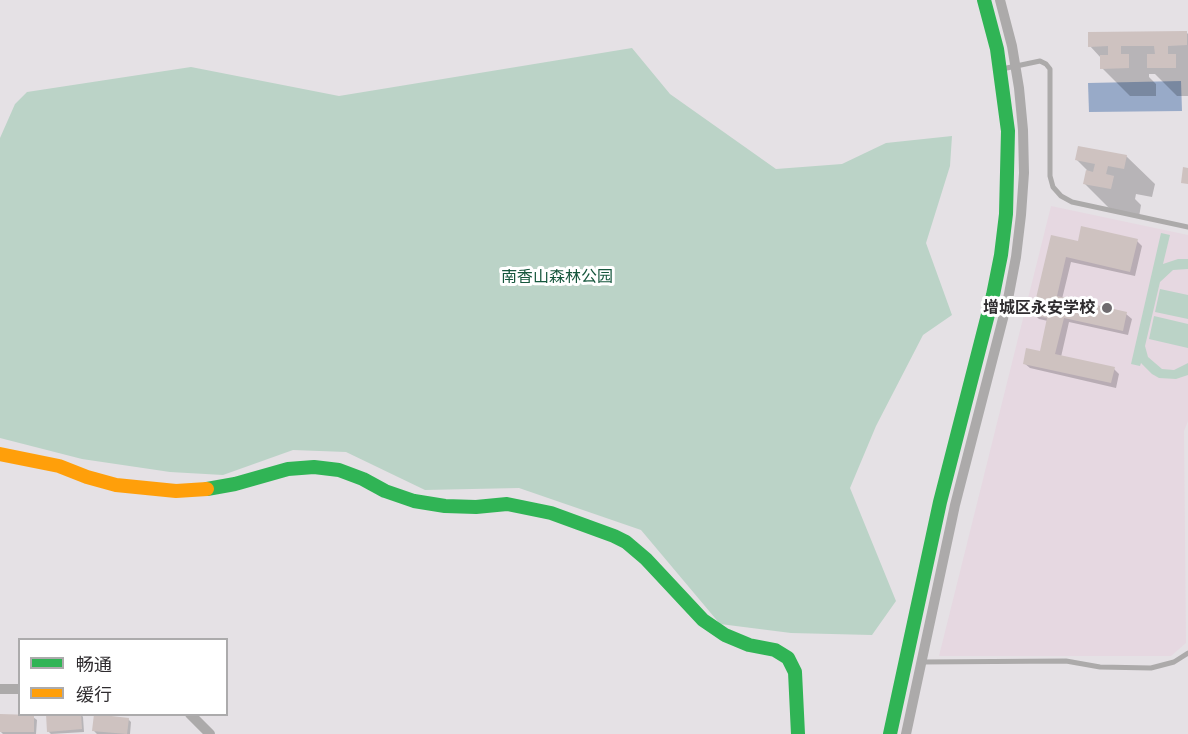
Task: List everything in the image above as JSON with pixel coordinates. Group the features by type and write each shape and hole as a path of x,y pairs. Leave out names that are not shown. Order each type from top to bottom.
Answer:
{"street":[{"path":"890,734 936,520 993,296 1001,255 1006,214 1008,131 997,49 984,0"},
{"path":"906,734 951,523 1008,299 1016,257 1024,173 1023,130 1016,66 1000,0"},
{"path":"0,454 59,465 87,477 116,485 176,491 225,485 288,469 314,467 339,470 385,491 414,501 445,506 476,507 507,504 551,513 626,542 646,559 703,620 725,635 749,645 776,650 788,658 795,672 798,734"},
{"path":"0,689 18,689"},
{"path":"192,716 210,734"}],"lane":[{"path":"1000,69 1040,62 1046,64 1050,69 1050,176 1053,187 1061,196 1072,202 1188,226"},
{"path":"921,662 1066,661 1100,667 1151,668 1174,662 1188,653"}],"shaded area":[{"path":"1051,206 1188,235 1188,421 1184,431 1186,643 1171,656 939,656"}],"green space":[{"name":"南香山森林公园","path":"632,48 670,94 776,169 842,164 886,143 952,136 950,166 926,243 952,315 923,335 876,426 850,488 896,601 872,635 791,633 720,624 641,530 519,488 425,490 346,452 293,450 223,475 170,472 82,459 0,438 0,138 15,104 27,92 191,67 339,96"},
{"path":"1161,233 1170,235 1163,264 1178,259 1188,259 1188,269 1173,270 1160,282 1145,346 1148,357 1162,369 1174,370 1188,363 1188,375 1176,379 1159,378 1141,363 1140,366 1131,364"},
{"path":"1160,289 1188,295 1188,319 1155,312"},
{"path":"1154,316 1188,324 1188,348 1149,339"}],"water":[{"path":"1181,81 1182,111 1089,112 1088,83"}],"building":[{"path":"1187,31 1187,45 1168,46 1168,54 1176,54 1176,68 1147,68 1147,54 1155,54 1154,46 1121,46 1121,54 1129,54 1129,68 1100,69 1100,55 1108,55 1108,46 1088,47 1088,32"},
{"path":"1078,146 1127,155 1124,169 1108,166 1106,174 1114,176 1111,189 1083,184 1086,170 1093,172 1095,164 1075,160"},
{"path":"1183,167 1188,168 1188,184 1181,183"},
{"path":"1081,226 1138,239 1130,272 1066,257 1057,296 1127,312 1123,331 1064,318 1055,354 1115,367 1111,383 1023,364 1026,348 1040,351 1047,318 1032,315 1051,235 1078,241"},
{"path":"0,714 34,716 34,732 0,732"},
{"path":"46,716 81,716 82,729 47,732"},
{"path":"94,716 129,718 127,734 92,731"}],"traffic: fast":[{"path":"890,734 940,502 993,295 1001,255 1006,214 1008,131 997,49 984,0"},
{"path":"207,489 235,484 288,469 314,467 339,470 385,491 414,501 445,506 476,507 507,504 551,513 614,536 626,542 646,559 703,620 725,635 749,645 775,650 788,658 795,672 798,734"}],"traffic: slow":[{"path":"0,454 59,466 116,485 176,491 207,489"}],"place":[{"name":"增城区永安学校","path":"1107,308"}]}
